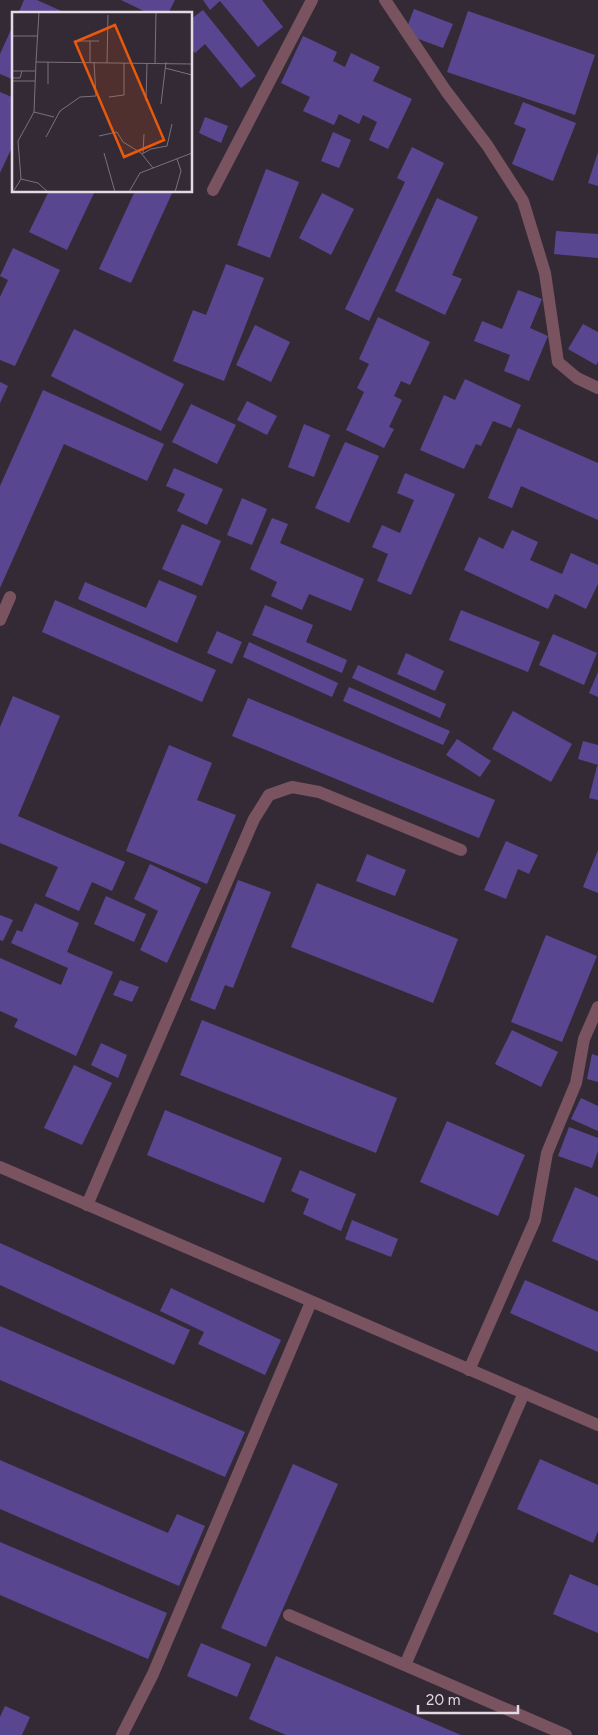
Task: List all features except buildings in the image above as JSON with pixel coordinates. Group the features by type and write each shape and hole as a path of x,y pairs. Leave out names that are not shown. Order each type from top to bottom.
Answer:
{"street":[{"path":"213,190 312,0"},
{"path":"385,0 446,90 487,145 523,201 545,273 558,362 577,378 598,388"},
{"path":"0,620 10,596"},
{"path":"87,1205 254,819 269,795 292,787 319,792 461,850"},
{"path":"469,1370 535,1220 547,1153 576,1083 584,1039 598,1007"},
{"path":"0,1167 598,1425"},
{"path":"122,1735 153,1674 311,1302"},
{"path":"405,1665 524,1393"},
{"path":"289,1615 566,1735"}]}
